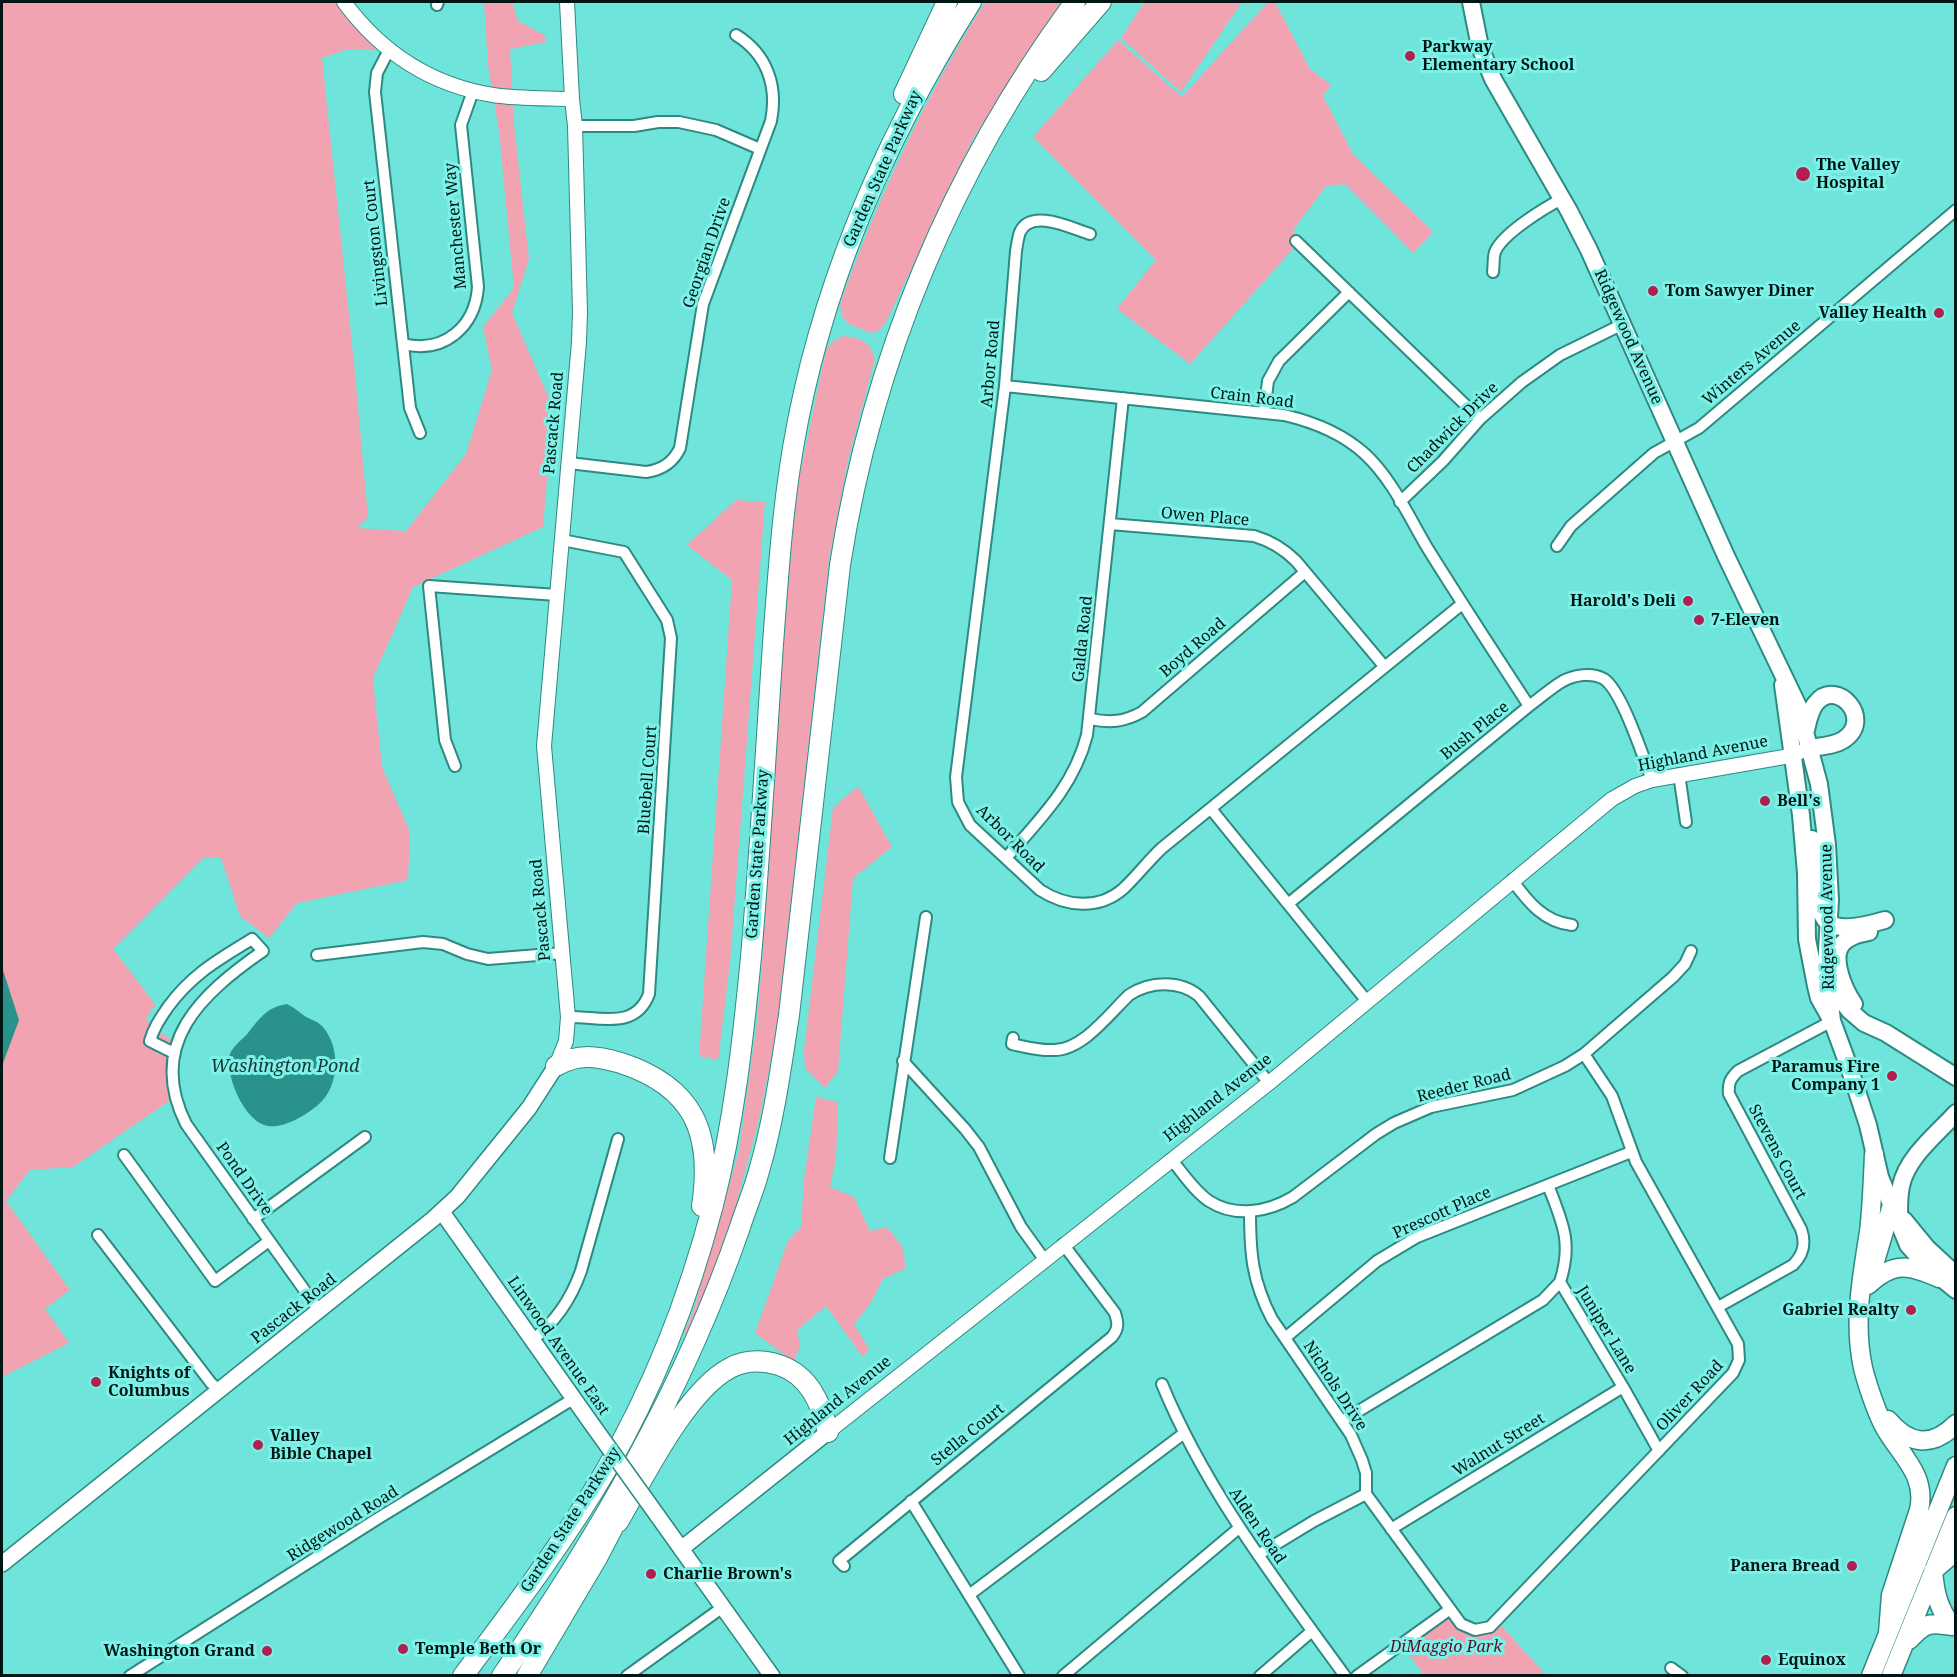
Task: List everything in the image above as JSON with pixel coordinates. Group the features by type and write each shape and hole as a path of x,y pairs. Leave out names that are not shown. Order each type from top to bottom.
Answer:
{"highway":[{"path":"854,231 871,166 947,2"},
{"name":"Garden State Parkway","path":"463,1676 534,1580 606,1471 640,1404 675,1324 693,1275 713,1203 738,1074 753,930 780,545 792,449 805,385 822,322 865,201 907,113 971,2"},
{"name":"Garden State Parkway","path":"527,1676 597,1558 670,1416 704,1344 752,1211 780,1077 789,1015 835,597 849,512 873,408 926,257 953,199 999,115 1075,2"},
{"path":"953,199 1038,75 1101,2"},
{"path":"556,1066 577,1056 591,1056 641,1070 673,1090 689,1108 699,1128 705,1161 703,1197 675,1324"},
{"path":"1874,1154 1872,1197 1860,1281 1861,1357 1867,1382 1884,1426 1916,1474 1921,1496 1919,1510 1891,1594 1888,1633"},
{"name":"Garden State Parkway","path":"502,1676 590,1540 663,1408 709,1311 759,1172"},
{"path":"1859,1310 1895,1210"},
{"path":"1868,1285 1888,1270 1901,1267 1947,1276"},
{"path":"597,1558 679,1420 705,1387 730,1368 746,1362 764,1362 781,1365 796,1373 808,1385 818,1401 828,1432"},
{"path":"1876,1405 1896,1429 1912,1439 1925,1441 1933,1439 1946,1433 1956,1424"},
{"path":"1871,1676 1956,1466"},
{"path":"1892,1676 1956,1516"},
{"path":"1933,1571 1956,1551"},
{"path":"1933,1571 1937,1600 1944,1616 1954,1627"},
{"path":"1902,1648 1921,1627 1927,1624 1954,1627"}],"main road":[{"name":"Ridgewood Avenue","path":"1471,2 1480,47 1493,79 1589,250 1722,549 1798,706 1822,801 1827,845 1829,922 1826,953 1832,1021"},
{"name":"Ridgewood Avenue","path":"1782,676 1801,815 1809,955 1820,998 1832,1021 1860,1100 1880,1177 1908,1245 1947,1276 1956,1290"},
{"path":"1805,730 1813,707 1824,697 1841,698 1854,711 1855,725 1845,738 1838,743 1810,748"},
{"path":"1801,815 1816,848 1818,903 1821,912 1829,922 1839,927 1886,925 1847,939 1840,948 1838,957 1840,974 1848,996 1886,1033"},
{"path":"1828,984 1856,1017 1864,1023 1886,1033 1956,1077"},
{"name":"Pascack Road","path":"2,1564 320,1312 442,1212 457,1197 529,1108 556,1066"},
{"path":"1895,1210 1905,1173 1916,1157 1953,1116"},
{"name":"Linwood Avenue East","path":"442,1212 772,1676"},
{"name":"Highland Avenue","path":"681,1549 828,1432"}],"street":[{"path":"344,2 358,20 389,50 427,75 473,92 513,97 572,99"},
{"name":"Pascack Road","path":"556,1066 566,1041 568,1017 544,746 580,322 575,126 567,2"},
{"name":"Georgian Drive","path":"569,463 646,472 663,468 676,456 682,440 703,304 773,108 771,81 760,56 736,35"},
{"name":"Livingston Court","path":"389,50 378,73 375,92 410,408 420,433"},
{"name":"Manchester Way","path":"403,344 431,345 451,337 468,321 477,298 478,287 461,125 473,92"},
{"path":"575,126 634,126 658,122 679,122 716,130 760,149"},
{"path":"1493,272 1495,252 1510,235 1545,208 1562,199"},
{"name":"Winters Avenue","path":"1557,546 1571,526 1654,453 1699,428 1956,210"},
{"name":"Arbor Road","path":"1090,234 1040,219 1029,222 1020,231 1016,251 1005,386 956,777 958,802 970,825 1050,896 1074,904 1098,902 1121,890 1162,848 1462,604"},
{"path":"1296,241 1480,419"},
{"path":"1264,413 1268,381 1279,361 1349,292"},
{"name":"Chadwick Drive","path":"1400,502 1448,456 1480,419 1540,368 1585,341 1623,324"},
{"name":"Crain Road","path":"1005,386 1284,415 1318,424 1353,444 1378,467 1462,604 1529,706"},
{"name":"Galda Road","path":"1006,858 1066,786 1083,750 1090,719 1123,398"},
{"name":"Owen Place","path":"1110,524 1254,536 1278,546 1288,553 1305,572 1384,666"},
{"name":"Bluebell Court","path":"562,540 624,552 667,620 671,638 649,994 641,1008 627,1017 607,1021 568,1017"},
{"name":"Boyd Road","path":"1090,719 1121,721 1142,712 1305,572"},
{"path":"455,766 445,740 429,586 557,596"},
{"name":"Bush Place","path":"1288,904 1529,706 1563,681 1573,677 1584,675 1603,679 1613,688 1652,780"},
{"name":"Highland Avenue","path":"828,1432 1269,1083 1366,1000 1612,799 1635,786 1652,780 1793,754 1810,748"},
{"path":"1679,774 1686,822"},
{"path":"1211,809 1366,1000"},
{"path":"1512,880 1527,901 1543,915 1559,924 1572,925"},
{"path":"890,1158 926,916"},
{"name":"Pond Drive","path":"174,1053 150,1041 153,1028 182,988 209,965 252,939 263,951 236,969 208,994 185,1026 174,1053 173,1083 186,1124 320,1312"},
{"path":"317,955 423,942 443,944 467,954 488,959 563,953"},
{"name":"Reeder Road","path":"1171,1159 1206,1200 1231,1210 1266,1210 1279,1206 1376,1134 1414,1114 1452,1102 1492,1096 1513,1090 1549,1074 1584,1053 1673,977 1685,964 1691,951"},
{"path":"1013,1038 1012,1044 1046,1050 1062,1050 1082,1041 1129,994 1146,987 1181,985 1199,996 1269,1083"},
{"name":"Stevens Court","path":"1718,1307 1793,1265 1799,1259 1804,1245 1801,1229 1729,1094 1728,1085 1738,1071 1832,1021"},
{"name":"Oliver Road","path":"1495,1623 1737,1367 1739,1360 1738,1344 1631,1152 1612,1096 1584,1053"},
{"path":"903,1060 979,1147 1021,1227 1044,1259"},
{"path":"254,1219 365,1137"},
{"path":"532,1340 555,1319 572,1292 618,1139"},
{"name":"Prescott Place","path":"1285,1338 1398,1246 1436,1228 1631,1152"},
{"path":"124,1155 215,1281 269,1241"},
{"name":"Juniper Lane","path":"1548,1185 1566,1238 1566,1264 1560,1282 1659,1451"},
{"name":"Nichols Drive","path":"1250,1211 1250,1249 1256,1283 1272,1319 1342,1421 1362,1460 1366,1494 1461,1624 1475,1630 1483,1630 1495,1623"},
{"path":"98,1235 211,1383 219,1390"},
{"name":"Stella Court","path":"844,1566 839,1561 1112,1337 1118,1325 1115,1313 1063,1244"},
{"path":"1342,1421 1543,1300 1560,1282"},
{"name":"Alden Road","path":"1161,1384 1200,1466 1239,1528 1345,1676"},
{"name":"Walnut Street","path":"1391,1529 1623,1387"},
{"name":"Ridgewood Road","path":"130,1676 377,1519 573,1399"},
{"path":"969,1594 1183,1434"},
{"path":"1258,1555 1314,1521 1366,1494"},
{"path":"911,1501 1019,1676"},
{"path":"1063,1676 1239,1528"},
{"path":"627,1676 723,1606"},
{"path":"1357,1676 1449,1610"},
{"path":"1260,1676 1312,1631"},
{"path":"1671,1668 1682,1676"}],"green space":[{"path":"2,2 344,2 389,50 348,49 322,58 368,517 357,528 406,531 466,454 492,370 483,327 514,288 499,131 488,66 484,2 512,2 518,21 546,36 546,42 510,49 514,124 529,259 512,313 553,408 543,527 413,587 373,678 382,767 410,832 408,880 297,903 269,938 240,916 221,858 204,857 113,949 155,1004 146,1019 153,1028 177,1043 175,1097 73,1167 30,1170 6,1201 70,1290 45,1309 69,1343 2,1377"},
{"path":"985,2 1063,2 973,139 886,322 880,330 871,333 849,324 842,316 840,304 870,225 904,149 942,74"},
{"path":"1148,2 1242,2 1181,92 1121,38 1141,7"},
{"path":"1268,2 1275,2 1310,69 1331,85 1323,96 1353,154 1433,232 1413,253 1345,184 1326,186 1293,230 1301,240 1190,364 1117,309 1156,260 1033,137 1118,40 1182,97"},
{"path":"843,336 857,338 869,345 875,359 848,460 829,559 777,1027 760,1115 727,1239 690,1336 684,1333 694,1309 739,1151 757,1022 772,777 796,493 826,350 831,343"},
{"path":"736,500 765,502 730,963 718,1060 699,1056 732,580 687,545"},
{"path":"858,786 892,847 853,878 838,1071 825,1088 805,1068 804,1050 833,808"},
{"path":"816,1097 838,1102 836,1158 830,1187 854,1197 870,1231 887,1227 902,1246 906,1268 883,1279 870,1304 854,1324 869,1349 863,1357 826,1306 797,1330 800,1346 794,1362 755,1333 788,1241 801,1227 804,1179"},
{"name":"DiMaggio Park","path":"1449,1610 1467,1628 1497,1621 1546,1675 1424,1675 1401,1644"}],"water":[{"path":"2,967 19,1020 2,1066"},
{"name":"Washington Pond","path":"287,1004 320,1024 328,1034 335,1055 334,1077 331,1088 313,1109 285,1124 264,1125 256,1121 243,1106 231,1076 229,1058 234,1048 264,1014 280,1005"}],"place":[{"name":"Parkway Elementary School","path":"1410,56"},
{"name":"The Valley Hospital","path":"1803,174"},
{"name":"Tom Sawyer Diner","path":"1653,291"},
{"name":"Valley Health","path":"1939,313"},
{"name":"Harold's Deli","path":"1688,601"},
{"name":"7-Eleven","path":"1699,620"},
{"name":"Bell's","path":"1765,801"},
{"name":"Paramus Fire Company 1","path":"1892,1076"},
{"name":"Gabriel Realty","path":"1911,1310"},
{"name":"Knights of Columbus","path":"96,1382"},
{"name":"Valley Bible Chapel","path":"258,1445"},
{"name":"Panera Bread","path":"1852,1566"},
{"name":"Charlie Brown's","path":"651,1574"},
{"name":"Temple Beth Or","path":"403,1649"},
{"name":"Washington Grand","path":"267,1651"},
{"name":"Equinox","path":"1766,1660"}]}
